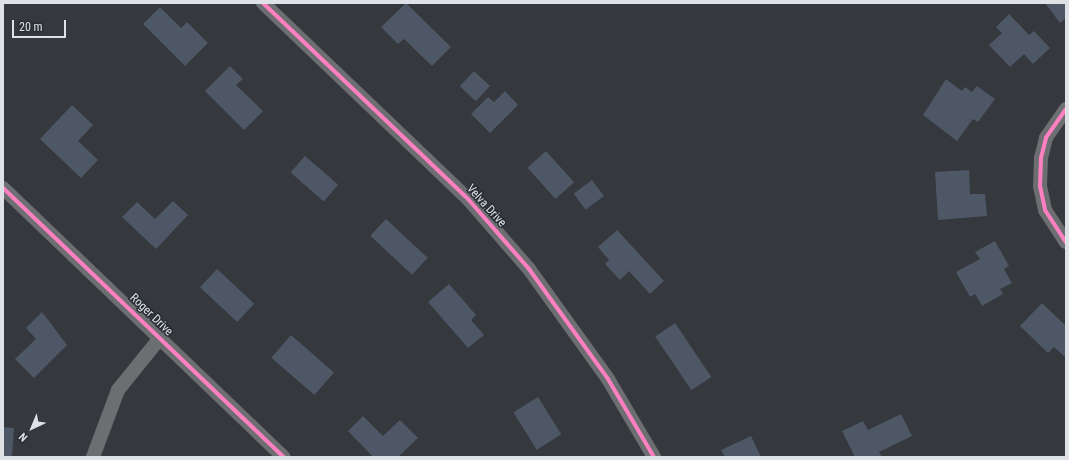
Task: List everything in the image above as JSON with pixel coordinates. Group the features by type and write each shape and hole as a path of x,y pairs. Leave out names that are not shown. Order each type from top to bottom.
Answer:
{"street":[{"name":"Velva Drive","path":"263,3 468,199 529,269 608,378 654,457"},
{"path":"1066,110 1046,138 1041,158 1040,186 1045,210 1066,242"},
{"name":"Roger Drive","path":"3,188 284,457"},
{"path":"93,457 118,390 160,338"}],"building":[{"path":"406,3 451,47 432,66 404,39 398,44 381,27"},
{"path":"1045,3 1066,3 1066,18 1060,23"},
{"path":"160,7 181,28 187,22 208,43 185,66 143,24"},
{"path":"1009,14 1029,35 1034,31 1050,48 1033,64 1024,54 1010,67 989,45 1002,33 996,27"},
{"path":"230,66 243,79 236,85 263,111 244,130 205,91"},
{"path":"474,71 490,86 476,101 460,86"},
{"path":"946,79 962,91 965,87 972,92 977,86 995,99 978,122 973,119 957,141 923,115"},
{"path":"505,91 518,105 490,133 471,114 488,97 494,102"},
{"path":"72,105 93,125 78,141 98,160 81,178 40,139"},
{"path":"546,151 574,182 556,199 527,168"},
{"path":"305,156 338,185 324,201 291,173"},
{"path":"969,170 970,194 985,194 987,216 938,220 935,172"},
{"path":"592,180 604,196 586,210 574,194"},
{"path":"173,201 188,215 156,249 122,217 137,202 155,219"},
{"path":"386,219 428,258 412,275 370,236"},
{"path":"617,230 664,281 650,294 629,271 620,280 605,264 609,260 598,247"},
{"path":"995,241 1009,266 1004,269 1012,283 1000,289 1003,294 982,306 975,294 970,297 956,272 980,259 975,252"},
{"path":"217,269 254,304 237,322 200,287"},
{"path":"449,284 476,315 471,320 484,335 468,348 428,302"},
{"path":"1042,303 1066,326 1066,358 1054,347 1048,353 1020,326"},
{"path":"42,312 67,345 34,378 15,359 36,339 26,328"},
{"path":"675,323 711,377 691,390 655,336"},
{"path":"291,335 334,372 314,395 271,358"},
{"path":"538,397 561,434 537,450 513,412"},
{"path":"901,414 912,436 879,452 882,457 855,457 842,431 863,421 868,430"},
{"path":"363,416 383,436 400,420 418,438 398,457 373,457 348,431"},
{"path":"3,427 14,428 12,457 3,456"},
{"path":"751,436 761,457 725,457 721,450"}],"cycle path":[{"path":"263,3 468,199 529,269 608,379 654,457"},
{"path":"1066,109 1046,138 1041,158 1040,186 1045,210 1066,242"},
{"path":"3,188 284,457"}]}
